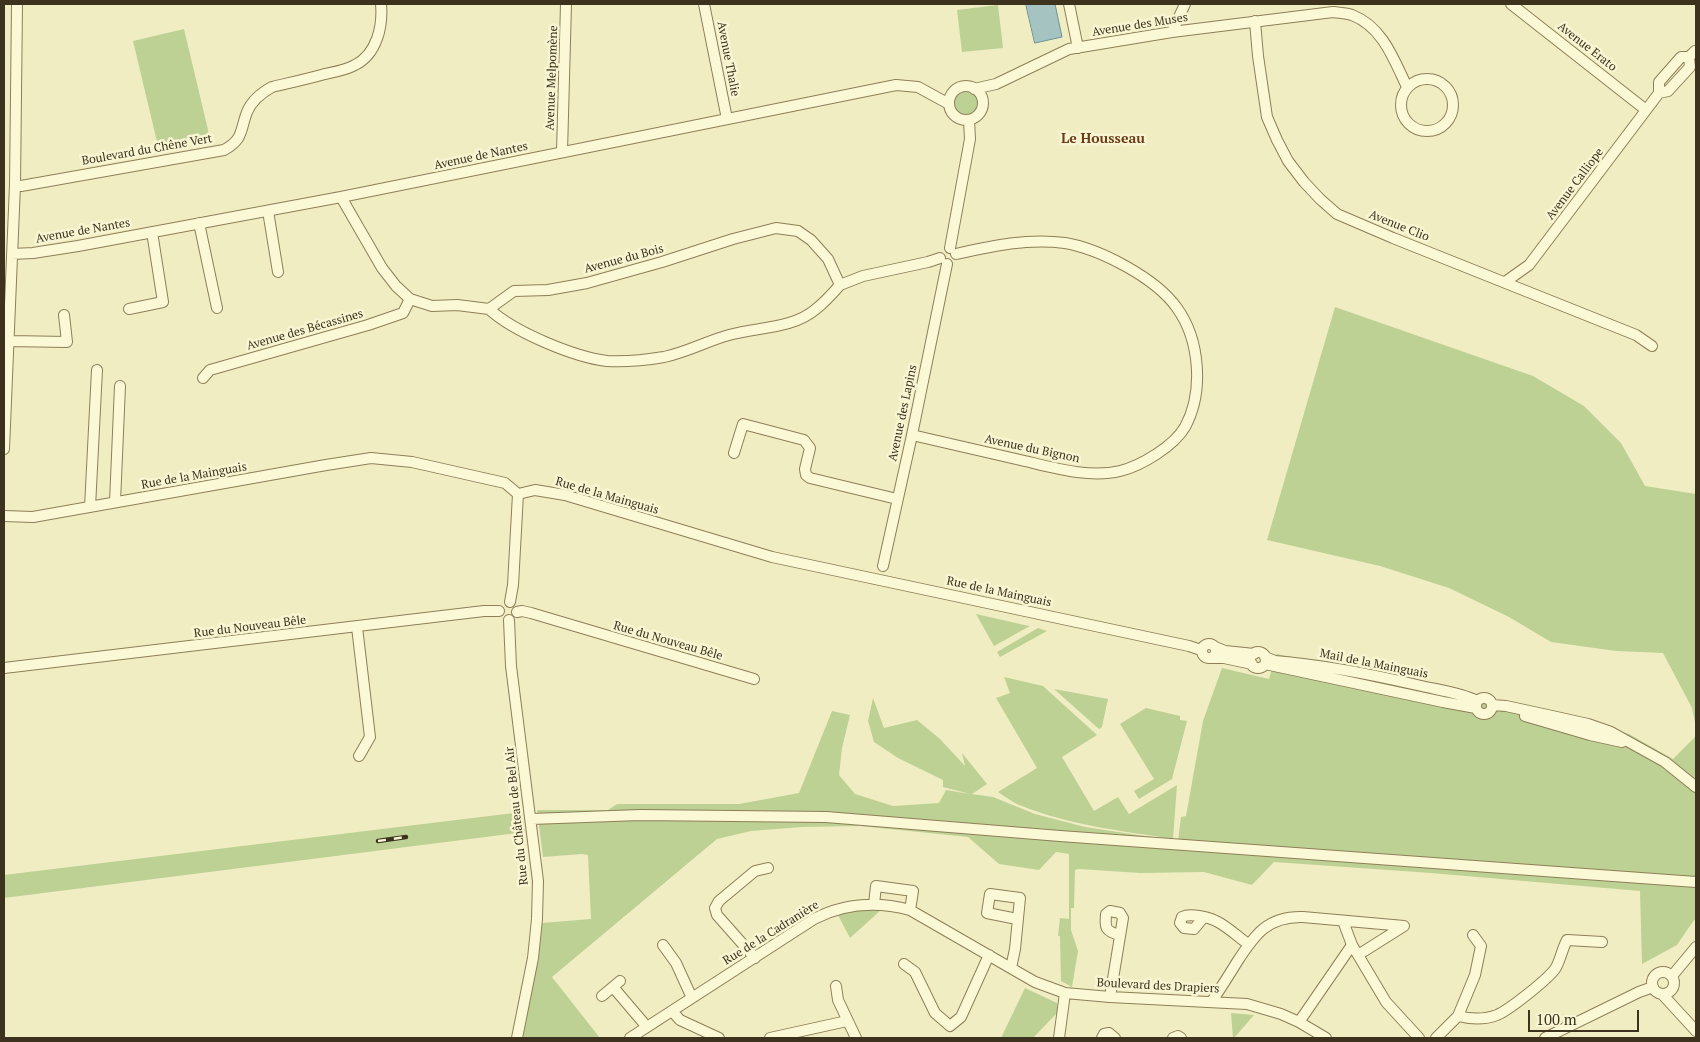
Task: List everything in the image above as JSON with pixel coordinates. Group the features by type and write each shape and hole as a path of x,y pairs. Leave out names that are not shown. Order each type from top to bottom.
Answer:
{"street":[{"path":"4,449 15,185 17,4"},
{"name":"Boulevard du Chêne Vert","path":"15,185 21,186 224,150 232,146 239,139 247,111 261,93 272,87 344,70 356,65 375,44 380,31 381,4"},
{"name":"Avenue Melpomène","path":"562,152 566,4"},
{"name":"Avenue Thalie","path":"704,4 727,119"},
{"path":"1069,4 1078,48"},
{"path":"1172,32 1185,4"},
{"name":"Avenue Erato","path":"1512,4 1646,110"},
{"name":"Avenue des Muses","path":"974,88 996,84 1068,49 1172,32 1333,12 1352,16 1370,27 1385,42 1407,87"},
{"name":"Avenue Clio","path":"1255,21 1267,117 1288,162 1320,199 1337,214 1636,335 1652,346"},
{"name":"Avenue Calliope","path":"1505,282 1529,265 1659,93 1659,82 1681,57 1692,54"},
{"path":"1430,78 1438,80 1445,85 1450,92 1454,108 1446,123 1439,129 1421,131 1406,121 1400,104 1402,95 1407,87 1414,82 1430,78"},
{"path":"983,104 981,95 974,88 969,87 959,88 952,94 949,104 950,110 958,118 969,120 979,114 996,84"},
{"name":"Avenue de Nantes","path":"12,254 33,253 268,211 896,85 918,87 949,104"},
{"path":"341,197 382,268 396,286 410,299 432,306 457,305 489,309 496,316 522,331 568,350 606,361 628,361 665,356 732,334 797,320 816,310 840,285 864,276 928,262 943,261 942,250 953,251 970,139 969,120"},
{"path":"268,211 278,272"},
{"path":"199,223 217,308"},
{"name":"Avenue du Bois","path":"489,309 514,291 548,290 588,283 733,239 776,228 798,231 811,240 828,259 840,285"},
{"path":"129,309 163,302 152,232"},
{"name":"Avenue du Bignon","path":"912,435 1061,469 1093,474 1120,471 1149,459 1168,446 1185,428 1197,385 1197,363 1191,331 1178,308 1164,292 1115,259 1065,244 1044,242 1018,242 953,251"},
{"name":"Avenue des Lapins","path":"883,566 912,435 943,261"},
{"name":"Avenue des Bécassines","path":"202,378 210,370 368,325 403,313 410,299"},
{"path":"9,341 68,342 64,315"},
{"path":"90,507 97,370"},
{"path":"115,502 120,386"},
{"path":"734,453 743,424 804,440 810,448 805,469 806,475 810,478 897,499"},
{"name":"Rue de la Mainguais","path":"4,516 33,517 371,458 412,462 505,483 518,494 535,490 565,495 772,557 1201,650"},
{"path":"510,602 513,585 518,494"},
{"path":"510,602 516,607 517,612 514,618 509,620 503,619 499,611 502,604 510,602"},
{"name":"Rue du Nouveau Bêle","path":"4,668 484,611 499,611"},
{"name":"Rue du Nouveau Bêle","path":"517,612 531,613 754,679"},
{"name":"Rue du Château de Bel Air","path":"509,620 511,666 538,881 537,919 518,1038"},
{"path":"357,627 370,737 359,756"},
{"path":"1211,644 1225,651 1253,659 1205,658 1201,650 1203,646 1211,644"},
{"path":"1212,658 1215,654 1215,647"},
{"name":"Mail de la Mainguais","path":"1253,659 1260,653 1265,661 1443,702 1485,702 1588,724 1611,732 1665,762 1696,787"},
{"path":"531,819 640,815 826,817 1069,837 1696,882"},
{"path":"754,958 717,915 715,908 719,901 755,871 768,868"},
{"path":"874,904 876,886 913,891 910,910"},
{"name":"Rue de la Cadranière","path":"630,1038 823,914 851,905 874,904 910,910 989,955"},
{"path":"1212,1002 1248,944 1266,926 1289,917 1404,926 1358,955"},
{"path":"1203,918 1216,921 1248,944"},
{"path":"1011,968 1015,950 1017,919"},
{"path":"1343,921 1352,944 1386,1002 1419,1038"},
{"path":"1110,997 1118,935"},
{"path":"1436,1038 1458,1016 1474,975 1481,946 1473,935"},
{"path":"1458,1016 1471,1019 1497,1015 1545,980 1556,967 1567,940 1602,942"},
{"path":"1299,1022 1352,944"},
{"path":"664,945 676,963 692,998"},
{"path":"1672,976 1696,946"},
{"path":"904,964 915,972 935,1013 950,1026 961,1016 989,955"},
{"name":"Boulevard des Drapiers","path":"989,955 1036,982 1066,993 1247,1004 1265,1008 1299,1022 1326,1038"},
{"path":"1696,1024 1679,1008 1674,998 1672,976 1665,973 1658,974 1653,979 1653,987 1662,994 1696,1031"},
{"path":"602,996 617,984 646,1027"},
{"path":"836,986 838,1000 856,1038"},
{"path":"1545,1038 1653,987"},
{"path":"1662,994 1667,994 1673,988"},
{"path":"1059,1038 1066,993"},
{"path":"672,1011 680,1020 719,1038"},
{"path":"770,1038 794,1036 847,1021"},
{"path":"1102,1038 1104,1034 1109,1034 1115,1038"},
{"path":"1173,1038 1178,1036 1180,1038"}],"green space":[{"path":"998,5 1003,48 962,52 957,10"},
{"path":"184,29 209,134 158,146 133,41"},
{"path":"966,89 976,93 980,103 976,113 966,117 956,113 952,103 956,93"},
{"path":"1335,307 1533,376 1584,406 1621,443 1645,486 1696,494 1696,727 1692,708 1663,653 1616,651 1551,642 1509,617 1449,588 1380,566 1267,540"},
{"path":"976,614 1029,626 1030,626 994,646"},
{"path":"1038,628 1047,631 1000,657 997,652"},
{"path":"1276,654 1346,667 1594,724 1629,734 1673,759 1696,736 1696,921 1694,920 1677,945 1642,964 1640,891 1274,862 1252,885 1204,872 1140,873 1079,869 1075,870 1074,908 1071,908 1071,930 1078,951 1072,987 1061,981 1060,936 1058,936 1060,918 1069,919 1069,854 1056,852 1039,870 999,864 968,837 860,826 802,827 751,831 717,839 552,977 600,1038 523,1038 542,923 591,919 588,855 543,857 537,810 608,810 617,804 739,804 799,793 832,711 850,715 842,748 839,775 855,794 893,806 939,803 946,790 970,794 943,787 943,780 898,758 874,742 868,721 873,698 884,728 917,720 940,739 965,766 962,753 987,784 972,794 993,797 1035,814 1085,827 1178,841 1181,817 1186,816 1203,721 1222,668 1269,679"},
{"path":"1004,677 1043,686 1097,735 1062,757 1094,811 1118,797 1129,814 1177,785 1173,839 1096,827 1058,818 1019,805 998,792 1037,768 996,698 1010,693"},
{"path":"1054,689 1108,699 1102,727 1099,729"},
{"path":"1146,708 1180,716 1180,720 1187,721 1172,779 1139,799 1134,791 1154,779 1120,724"},
{"path":"522,812 525,832 4,898 4,875"},
{"path":"856,910 881,910 850,938 838,915"},
{"path":"1025,988 1057,1003 1057,1013 1033,1038 1001,1038"},
{"path":"1231,1013 1254,1015 1234,1038 1233,1038"}],"water":[{"path":"1026,4 1055,4 1062,37 1035,43"}],"railway":[{"path":"378,841 406,837"}],"district":[{"name":"Le Housseau","path":"1103,139"}]}
